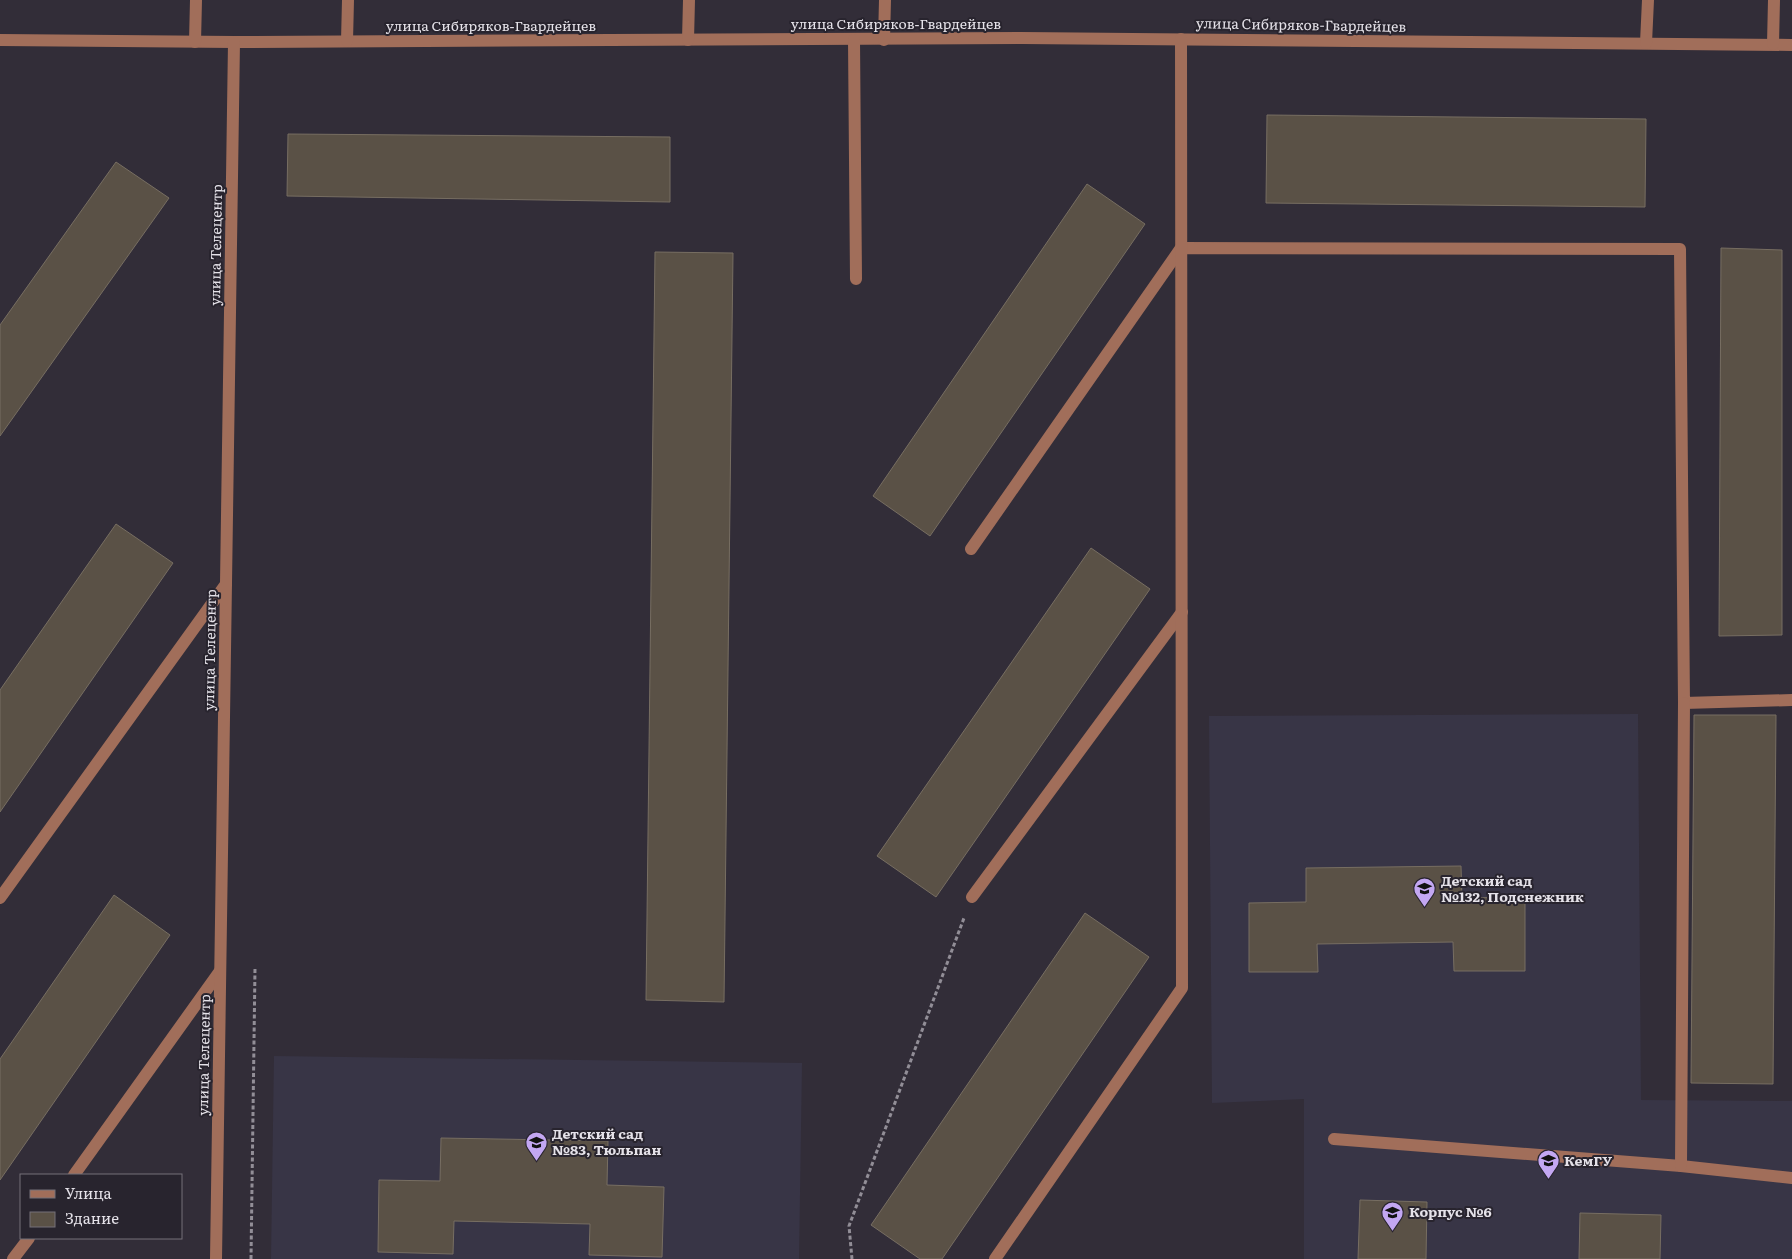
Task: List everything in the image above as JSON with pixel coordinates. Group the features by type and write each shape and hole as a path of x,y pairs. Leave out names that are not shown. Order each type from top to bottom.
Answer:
{"street":[{"path":"194,42 196,0"},
{"path":"347,41 348,0"},
{"path":"688,40 689,0"},
{"path":"884,40 885,0"},
{"path":"1646,43 1648,0"},
{"path":"1773,44 1774,0"},
{"path":"995,1259 1182,988 1181,39"},
{"name":"улица Сибиряков-Гвардейцев","path":"0,40 234,42 1181,39 1792,45"},
{"path":"854,40 856,279"},
{"name":"улица Телецентр","path":"216,1259 234,42"},
{"path":"971,549 1181,248"},
{"path":"1181,248 1680,249 1684,703 1681,1166"},
{"path":"0,898 226,584"},
{"path":"972,897 1182,612"},
{"path":"1684,703 1792,700"},
{"path":"75,1174 220,971"},
{"path":"1334,1139 1681,1166 1792,1178"},
{"path":"14,1259 28,1239"}],"path":[{"path":"852,1259 848,1226 972,897"},
{"path":"251,1259 255,968"}],"shaded area":[{"name":"Детский сад №132, Подснежник","path":"1638,714 1641,1100 1792,1101 1792,1259 1304,1259 1304,1099 1212,1103 1209,716"},
{"name":"Детский сад №83, Тюльпан","path":"274,1056 802,1063 799,1259 271,1259"}],"building":[{"path":"1267,115 1646,119 1645,207 1266,203"},
{"path":"288,134 670,137 670,202 287,196"},
{"path":"116,162 169,198 0,436 0,325"},
{"path":"1087,184 1145,224 930,536 873,496"},
{"path":"1721,248 1782,250 1782,635 1719,636"},
{"path":"655,252 733,253 724,1002 646,1000"},
{"path":"116,524 173,563 0,812 0,690"},
{"path":"1091,548 1150,589 936,897 877,856"},
{"path":"1694,715 1776,715 1773,1084 1691,1083"},
{"path":"1461,866 1462,898 1525,897 1525,971 1454,971 1453,942 1317,944 1318,972 1249,972 1249,903 1306,902 1306,868"},
{"path":"114,895 170,935 0,1180 0,1059"},
{"path":"1085,913 1149,957 942,1259 920,1259 871,1225"},
{"path":"441,1138 608,1141 607,1185 664,1187 662,1257 589,1255 590,1224 454,1221 453,1254 378,1252 379,1180 440,1181"},
{"name":"Корпус №6","path":"1360,1200 1427,1202 1426,1259 1358,1259"},
{"path":"1580,1213 1661,1215 1660,1259 1579,1259"}],"place":[{"name":"Детский сад №132, Подснежник","path":"1425,908"},
{"name":"Детский сад №83, Тюльпан","path":"536,1161"},
{"name":"КемГУ","path":"1548,1180"},
{"name":"Корпус №6","path":"1393,1231"}]}
